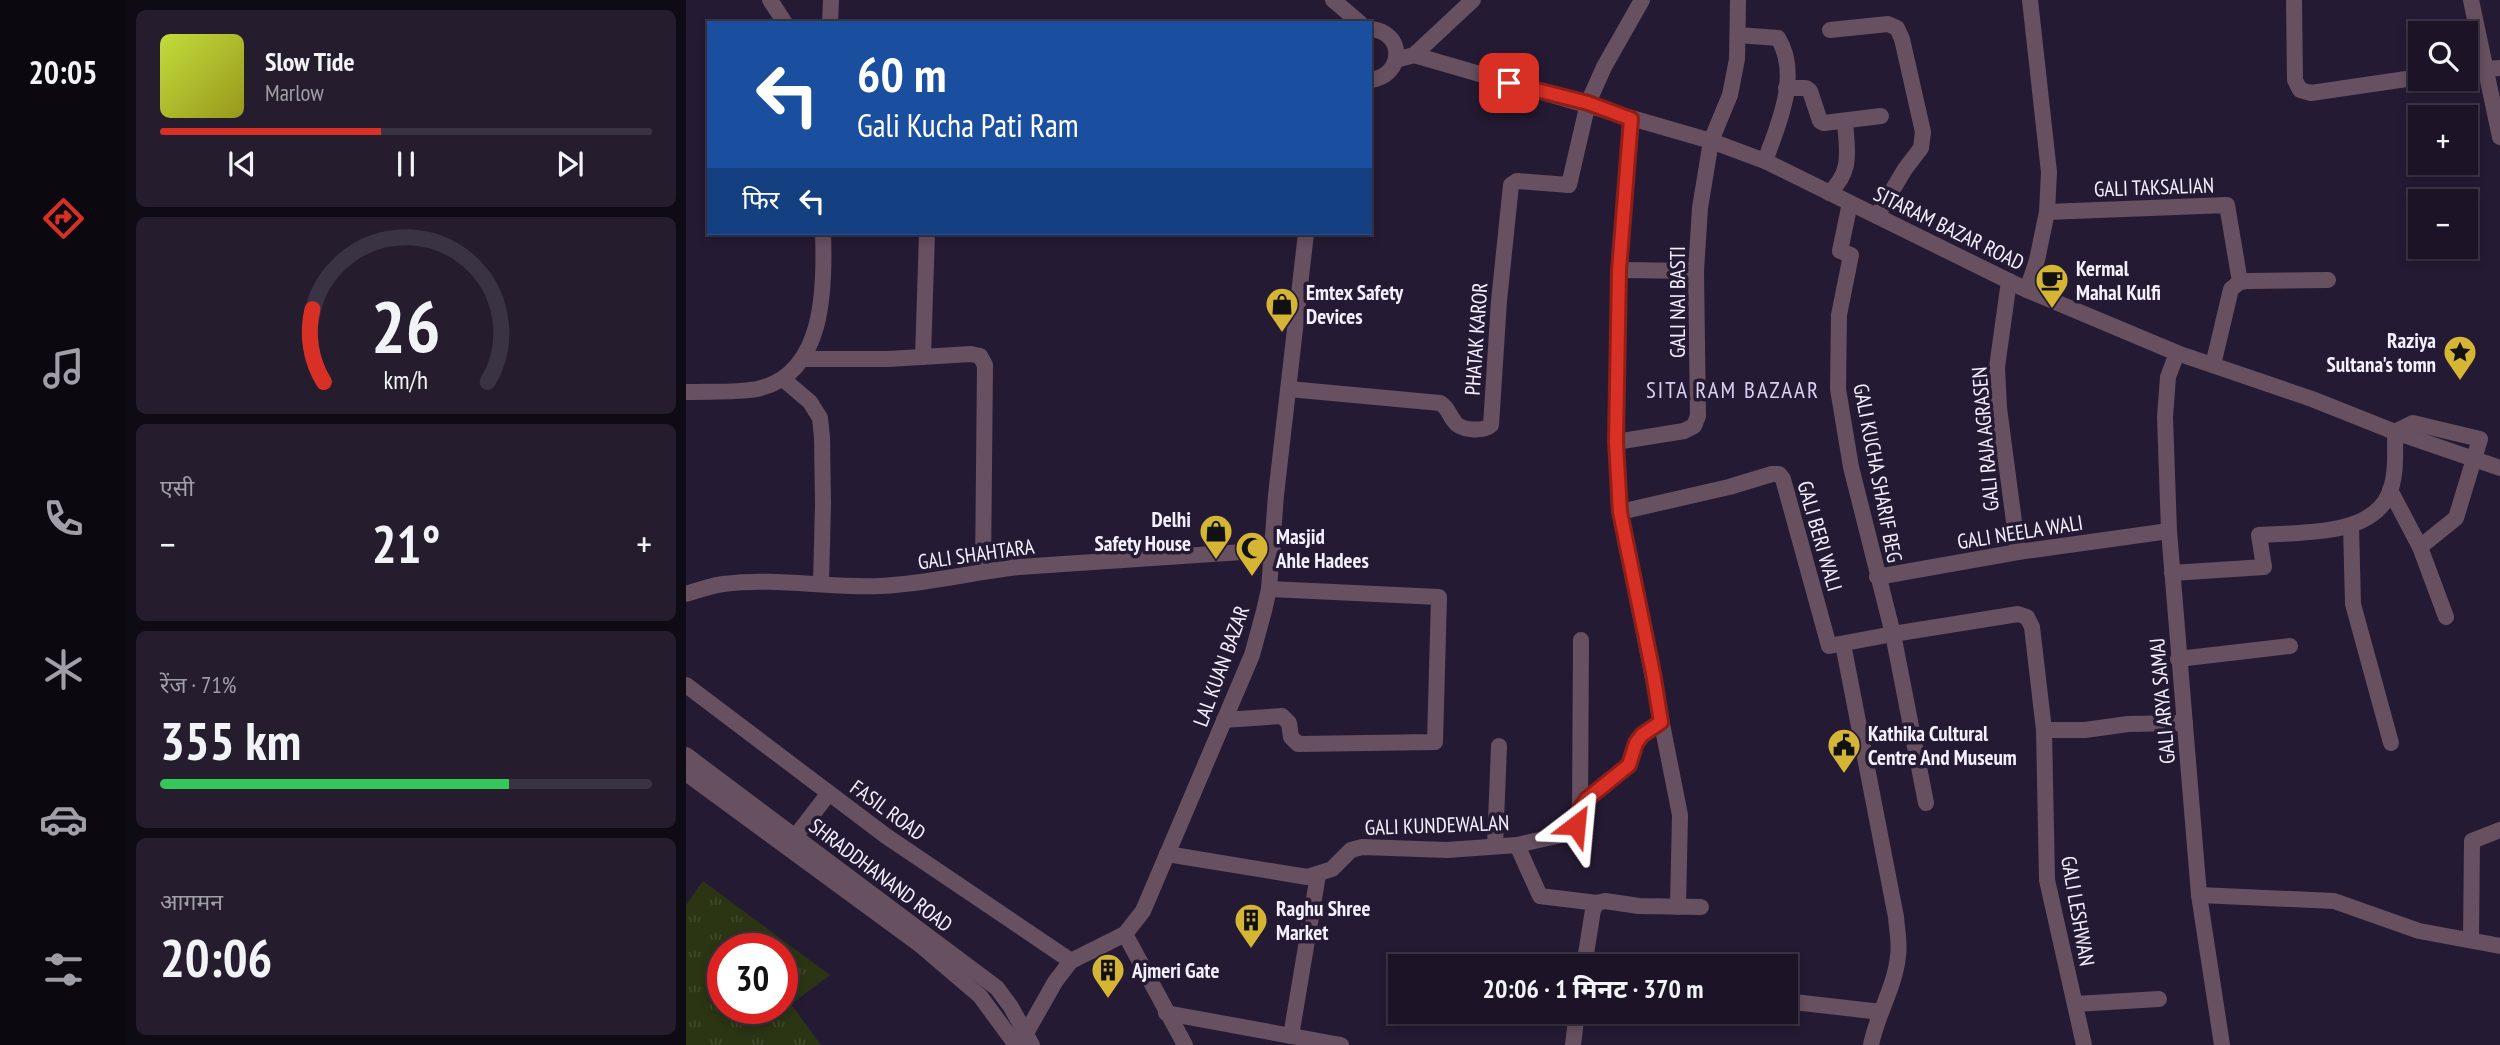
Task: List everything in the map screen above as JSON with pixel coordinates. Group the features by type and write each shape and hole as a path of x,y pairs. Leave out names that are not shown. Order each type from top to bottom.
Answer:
{"street":[{"path":"770,0 784,21"},
{"path":"830,21 831,0"},
{"path":"1333,0 1358,21"},
{"path":"1396,60 1414,55 1473,0"},
{"path":"1588,103 1614,48 1642,0"},
{"name":"GALI NAI BASTI","path":"1616,442 1684,431 1693,426 1698,416 1696,271 1700,208 1711,141 1730,95 1737,59 1738,0"},
{"path":"2027,290 2038,260 2047,212 2049,172 2030,0"},
{"path":"2294,0 2295,80 2300,90 2311,93 2408,79"},
{"path":"2471,0 2492,68 2500,137"},
{"path":"1830,30 1888,24 1897,28 1902,39 1923,132 1921,148 1877,216"},
{"path":"1372,29 1384,32 1391,38 1396,51 1396,60 1389,72 1382,78 1372,80"},
{"path":"1738,35 1778,38 1783,46 1786,88 1784,109 1765,161"},
{"name":"SITARAM BAZAR ROAD","path":"1414,55 1456,69 1588,103 1631,119 1711,141 1765,161 2027,290 2177,353 2500,468"},
{"path":"1786,88 1806,88 1810,91 1819,121 1845,122 1881,116"},
{"name":"PHATAK KAROR","path":"1289,389 1440,403 1446,406 1454,423 1459,426 1488,429 1491,425 1499,301 1511,185 1517,181 1569,185 1588,103"},
{"path":"1631,119 1619,270 1616,442 1620,512 1680,815 1678,907"},
{"path":"1829,192 1840,183 1846,173 1845,122"},
{"name":"GALI KUCHA SHARIF BEG","path":"1850,203 1840,251 1851,255 1839,315 1838,389 1852,467 1893,634 1926,803"},
{"name":"GALI TAKSALIAN","path":"2047,212 2227,205 2240,282"},
{"path":"686,392 757,388 783,379 803,359 816,332 824,258 823,235"},
{"path":"923,357 927,235"},
{"name":"LAL KUAN BAZAR","path":"1022,1042 1055,982 1071,961 1125,934 1143,911 1252,655 1269,589 1276,495 1306,235"},
{"path":"1619,270 1696,271"},
{"path":"2213,365 2231,289 2240,282 2328,280"},
{"name":"GALI RAJA AGRASEN","path":"2009,281 1997,368 1998,408 2018,552"},
{"name":"GALI ARYA SAMAJ","path":"2177,353 2168,377 2165,417 2169,531 2199,895 2222,1045"},
{"path":"803,359 850,360 971,354 980,356 985,365 983,571"},
{"path":"783,379 810,402 820,418 823,477 821,584"},
{"path":"2172,573 2264,567 2259,535 2328,530 2367,520 2378,511 2390,489 2395,432"},
{"path":"2420,547 2456,519 2473,457"},
{"name":"GALI BERI WALI","path":"1620,512 1779,474 1783,479 1836,645"},
{"path":"2390,489 2420,547 2446,617"},
{"path":"2351,526 2353,604 2390,743"},
{"name":"GALI NEELA WALI","path":"1877,577 2018,552 2169,531"},
{"name":"GALI SHAHTARA","path":"686,594 720,584 757,582 877,586 927,583 983,571 1045,565 1273,550"},
{"path":"1224,720 1282,716 1289,723 1292,737 1298,744 1435,742 1439,597 1269,589"},
{"name":"GALI LESHWAN","path":"1893,634 2018,614 2027,617 2032,627 2044,730 2047,880 2084,1045"},
{"path":"1871,1045 1891,990 1899,954 1896,917 1836,645 1893,634"},
{"path":"1580,809 1581,640"},
{"path":"2178,659 2290,646"},
{"name":"FASIL ROAD","path":"686,685 886,836 1071,961"},
{"name":"GALI KUNDEWALAN","path":"1318,875 1332,869 1351,850 1362,847 1447,850 1517,845 1570,833 1587,799 1629,765 1636,743 1642,735 1661,722"},
{"path":"2044,730 2185,723"},
{"path":"1495,846 1499,746"},
{"name":"SHRADDHANAND ROAD","path":"686,755 996,988 1011,1007 1022,1042"},
{"name":"SHRADDHANAND ROAD","path":"686,773 919,944 980,996 1022,1042"},
{"path":"794,836 829,793"},
{"path":"2471,939 2472,841 2500,830"},
{"path":"1517,845 1540,897 1640,906 1700,906"},
{"path":"1167,854 1307,877 1318,875 1291,1036"},
{"path":"2199,895 2334,901 2419,931 2500,946"},
{"path":"1586,954 1593,909 1597,903"},
{"path":"1125,934 1185,1045"},
{"path":"2075,1004 2159,999"},
{"path":"1798,1002 1881,1012"},
{"path":"1166,1013 1341,1045"},
{"path":"1573,1045 1576,1024"}],"green space":[{"path":"703,881 773,933 707,933 707,1024 798,1024 798,1014 821,1045 686,1045 686,905"},
{"path":"798,951 830,975 798,999"}],"place":[{"name":"Kermal Mahal Kulfi","path":"2052,310"},
{"name":"Emtex Safety Devices","path":"1282,334"},
{"name":"Raziya Sultana's tomn","path":"2460,382"},
{"name":"Delhi Safety House","path":"1216,561"},
{"name":"Masjid Ahle Hadees","path":"1252,578"},
{"name":"Kathika Cultural Centre And Museum","path":"1844,775"},
{"name":"Raghu Shree Market","path":"1251,950"},
{"name":"Ajmeri Gate","path":"1108,1000"}],"district":[{"name":"SITA RAM BAZAAR","path":"1733,389"}],"route":[{"path":"1509,83 1588,103 1631,119 1619,270 1616,442 1620,512 1661,722 1642,735 1636,743 1629,765 1587,799 1580,809 1576,825"}]}
